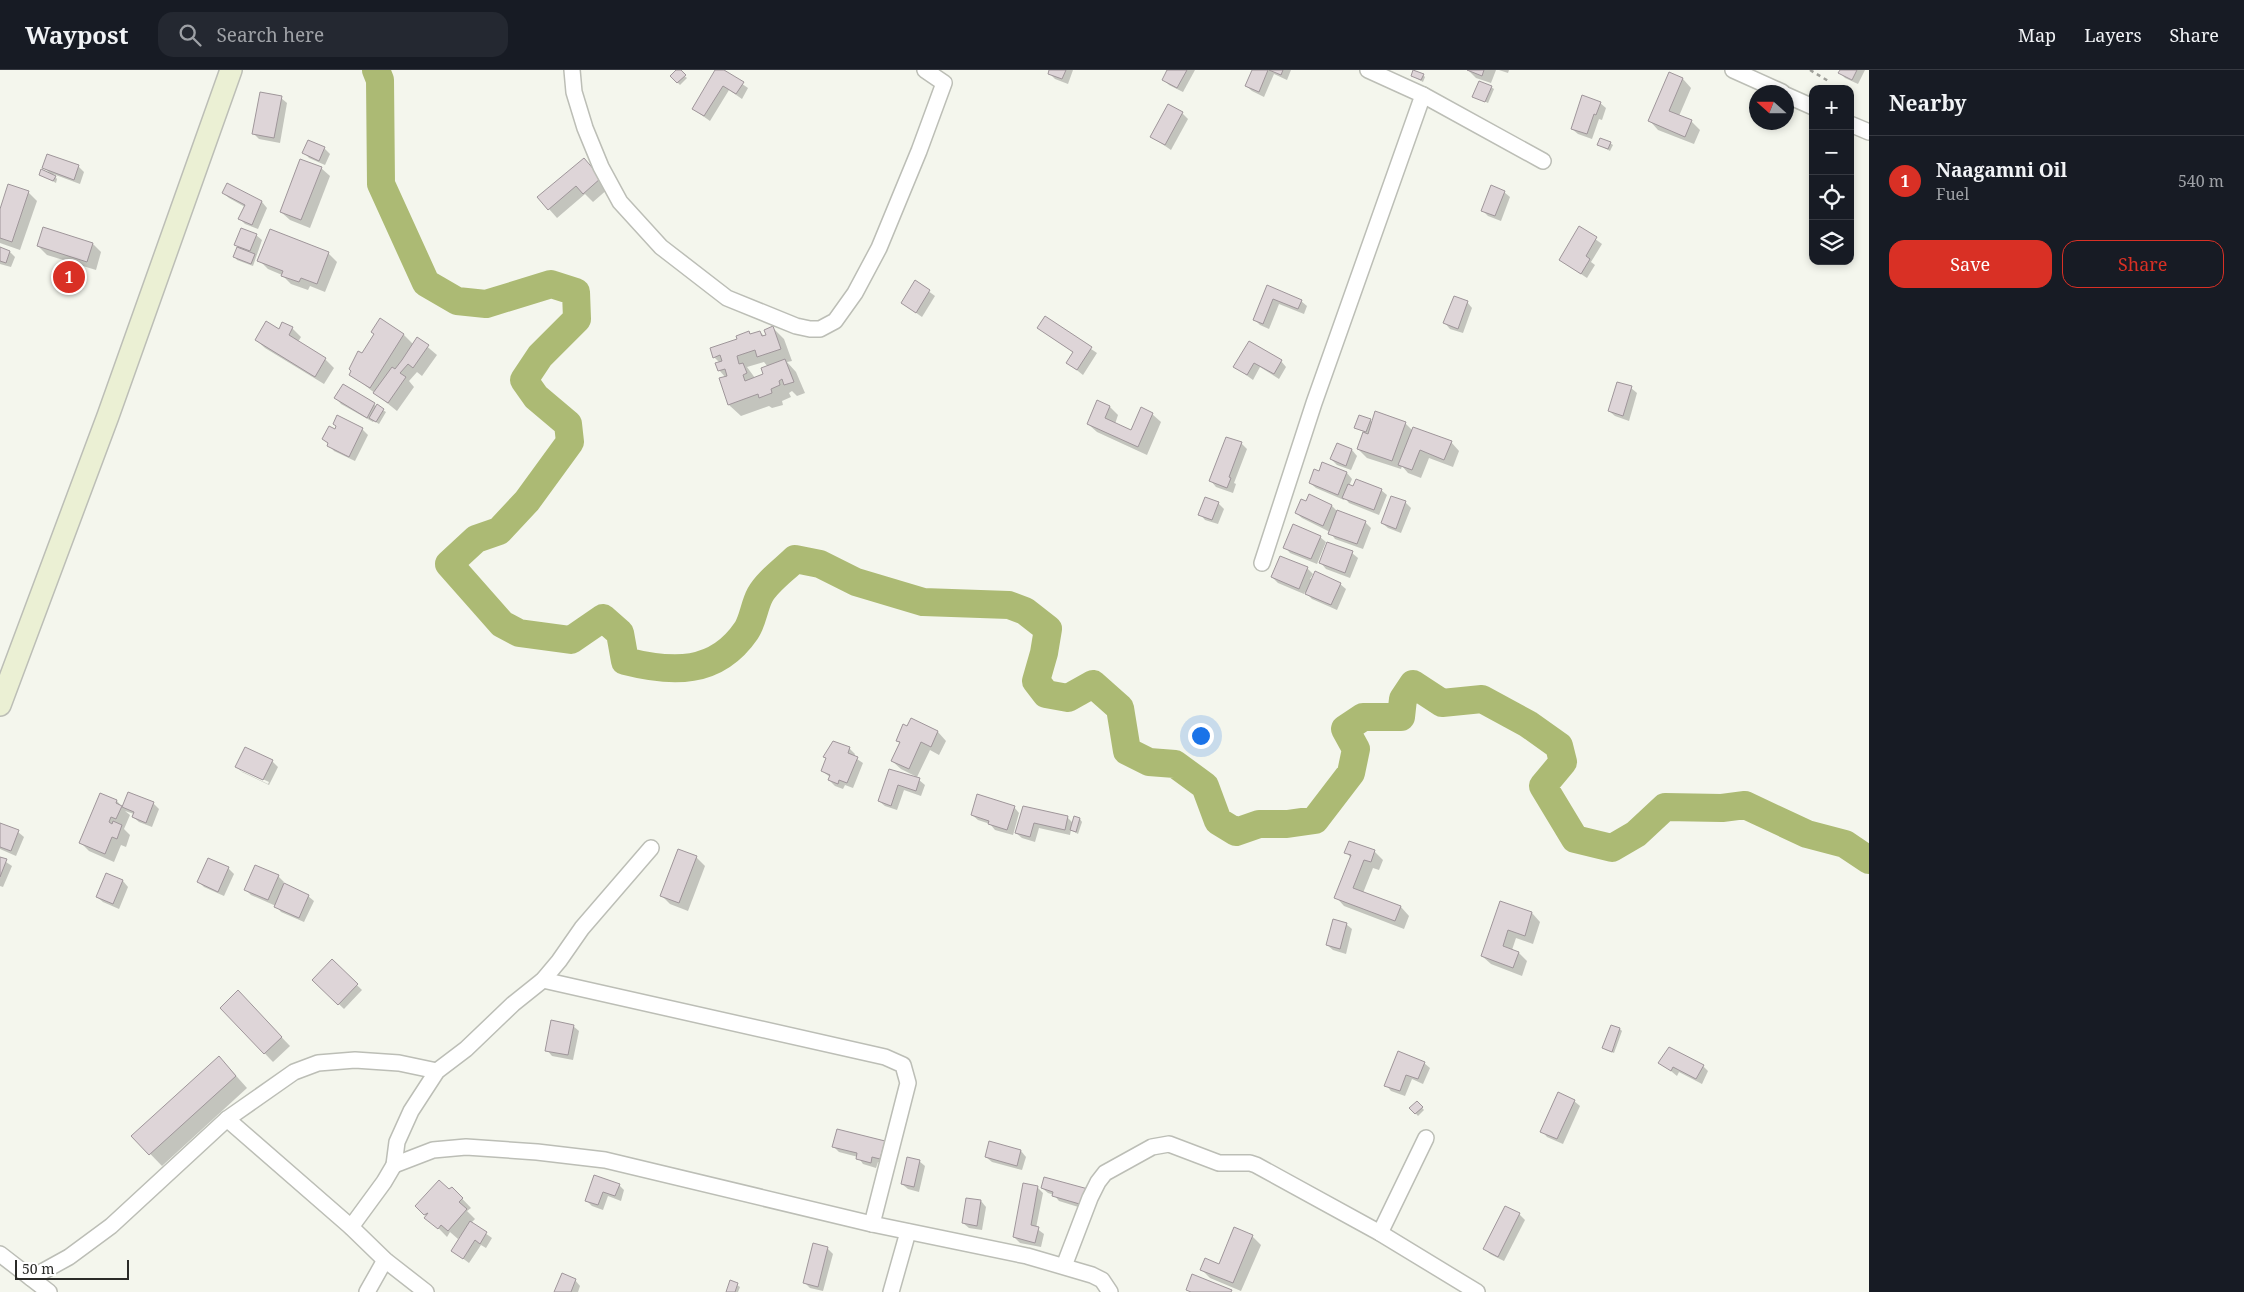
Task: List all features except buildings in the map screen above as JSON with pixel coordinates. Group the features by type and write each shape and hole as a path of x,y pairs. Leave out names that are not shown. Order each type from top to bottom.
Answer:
{"main road":[{"path":"0,705 108,416 231,70"}],"street":[{"path":"572,70 577,102 600,167 620,202 655,241 727,298 796,326 810,329 820,329 835,321 855,293 879,248 947,77 925,70"},
{"path":"1368,70 1423,95 1543,161"},
{"path":"1733,70 1766,85"},
{"path":"1262,562 1314,404 1423,95"},
{"path":"1794,99 1809,105"},
{"path":"1854,126 1869,132"},
{"path":"351,1227 394,1165 397,1142 411,1111 437,1071 466,1049 513,1004 543,980 582,928 651,848"},
{"path":"543,980 885,1057 903,1065 908,1083 872,1224"},
{"path":"31,1278 68,1257 111,1226 227,1119 294,1072 318,1063 355,1060 399,1063 437,1071"},
{"path":"227,1119 351,1227 385,1260 426,1292"},
{"path":"1380,1233 1426,1138"},
{"path":"1064,1266 1090,1198 1105,1173 1152,1147 1165,1143 1219,1163 1250,1163 1256,1165 1380,1233 1477,1292"},
{"path":"394,1165 433,1150 466,1147 537,1152 605,1160 872,1224 1017,1254 1064,1266 1102,1280 1110,1292"},
{"path":"891,1292 908,1232"},
{"path":"0,1254 49,1292"},
{"path":"367,1292 385,1260"}],"path":[{"path":"1810,70 1830,82"}],"waterway":[{"path":"376,70 380,80 381,184 426,283 457,301 486,304 551,284 576,292 577,319 540,356 524,380 536,397 568,424 570,442 527,501 499,531 476,539 449,564 502,624 519,633 571,640 603,618 620,633 625,661 660,668 692,667 707,663 721,656 746,631 763,590 795,559 820,564 856,582 923,602 1009,605 1025,611 1048,629 1036,681 1046,694 1068,698 1093,684 1120,708 1127,751 1149,762 1175,764 1205,786 1218,821 1236,832 1259,824 1287,824 1315,820 1351,773 1356,749 1345,729 1363,717 1401,717 1403,699 1413,684 1442,703 1482,699 1528,724 1559,746 1563,762 1543,786 1575,839 1612,848 1636,834 1665,807 1722,808 1745,805 1807,834 1845,844 1869,860"}],"place":[{"name":"Naagamni Oil","path":"69,277"}]}
